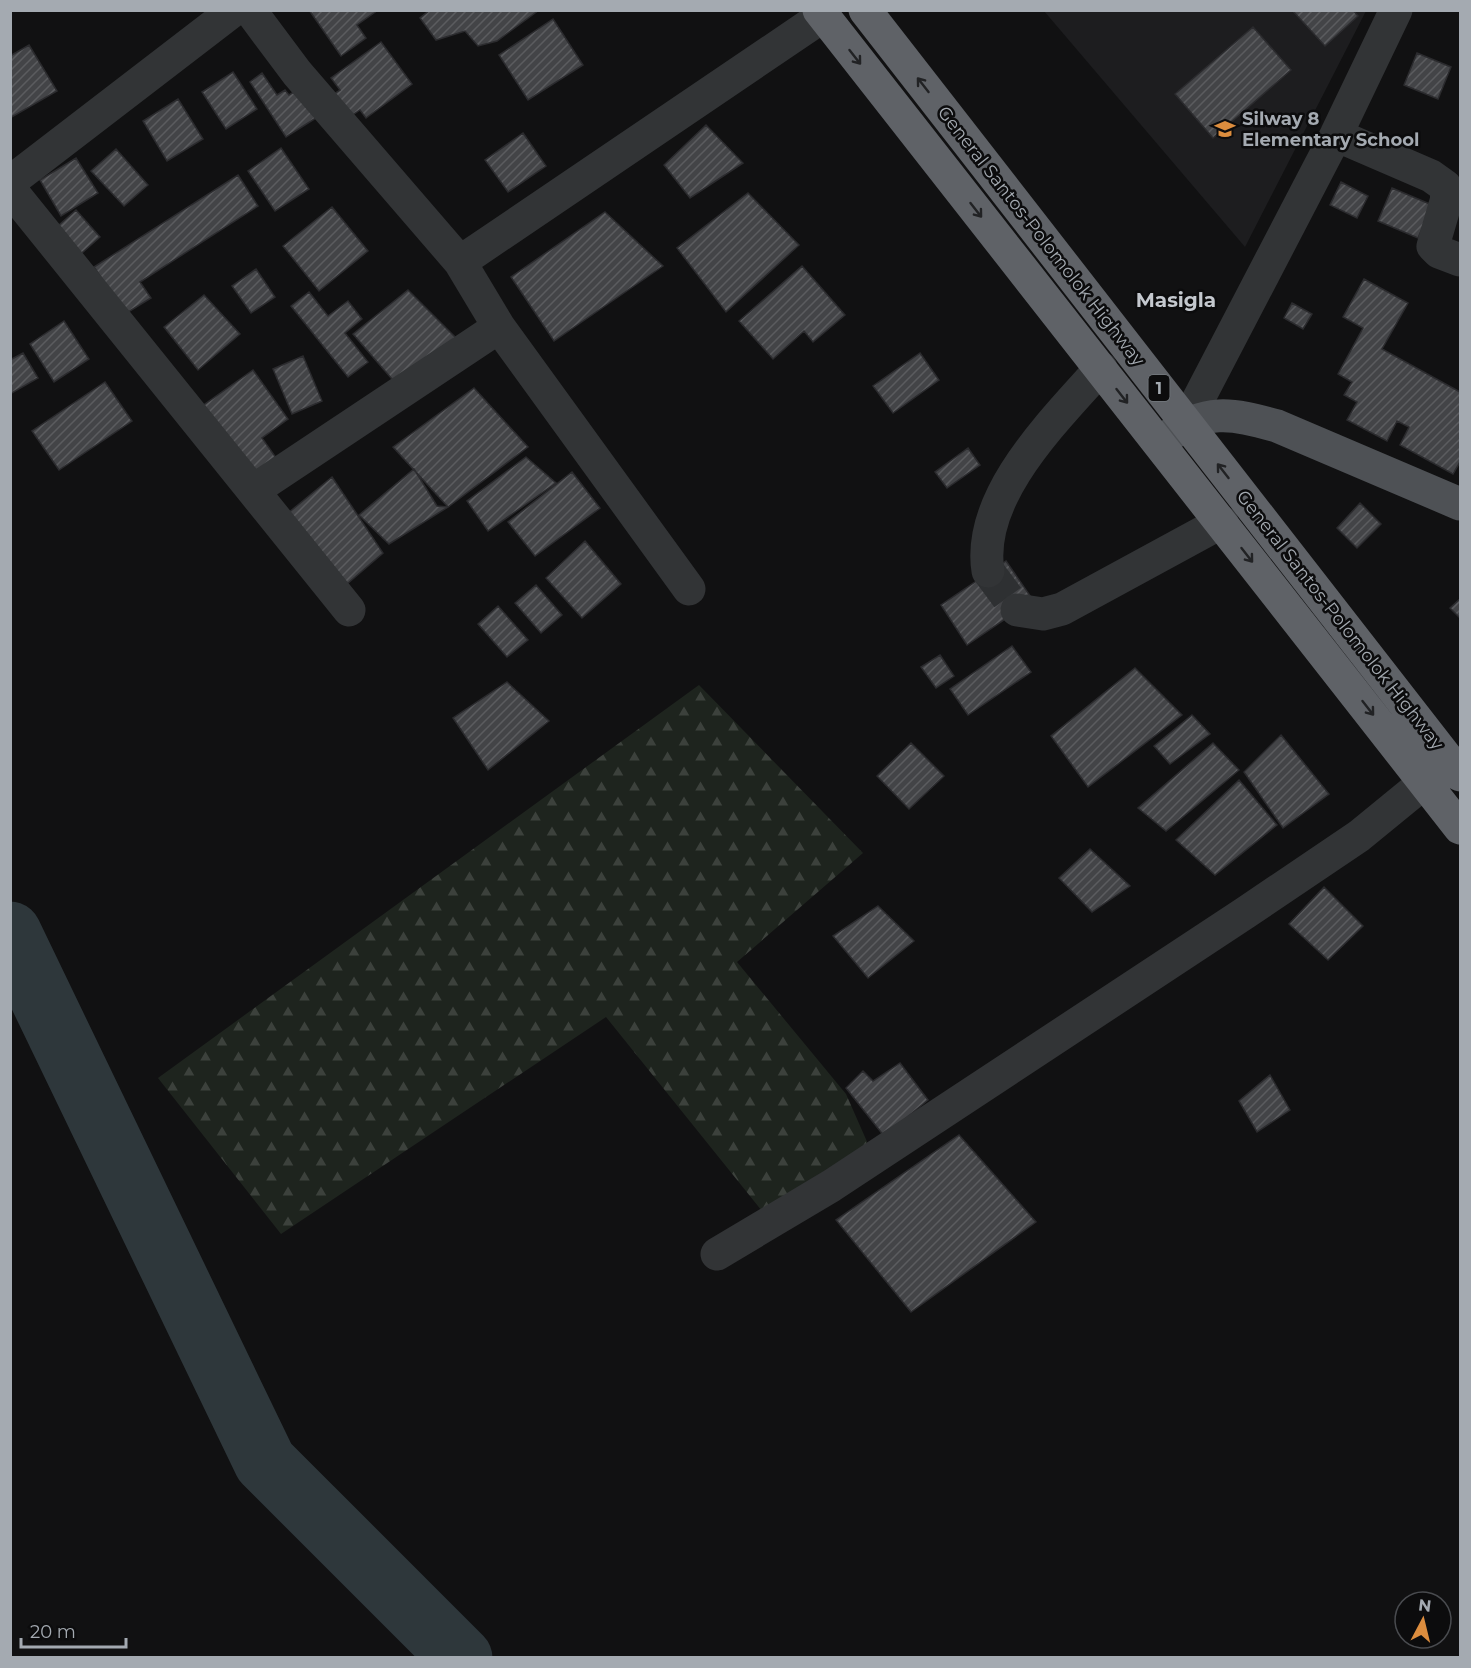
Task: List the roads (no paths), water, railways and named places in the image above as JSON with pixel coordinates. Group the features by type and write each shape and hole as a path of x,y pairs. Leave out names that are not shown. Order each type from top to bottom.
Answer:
{"highway":[{"name":"General Santos-Polomolok Highway","path":"865,10 1461,775"},
{"name":"1","path":"821,13 1461,828"}],"main road":[{"path":"1159,443 1186,423 1209,416 1254,419 1277,426 1461,504"}],"street":[{"path":"10,182 234,10"},
{"path":"250,10 297,73 460,262 499,327 689,589"},
{"path":"1186,423 1335,135 1396,10"},
{"path":"460,262 821,13"},
{"path":"1335,135 1431,176 1445,186 1447,198 1433,246 1439,252 1461,260"},
{"path":"10,189 255,490 349,610"},
{"path":"255,490 499,327"},
{"path":"988,571 985,554 989,532 1010,481 1036,440 1101,369"},
{"path":"1017,610 1043,614 1062,609 1222,522"},
{"path":"717,1254 831,1186 1245,913 1359,836 1425,782"}],"waterway":[{"path":"10,933 265,1462 461,1658"}],"tunnel":[{"path":"988,571 1017,610"}],"place":[{"name":"Silway 8 Elementary School","path":"1225,129"}],"district":[{"name":"Masigla","path":"1176,300"}]}
